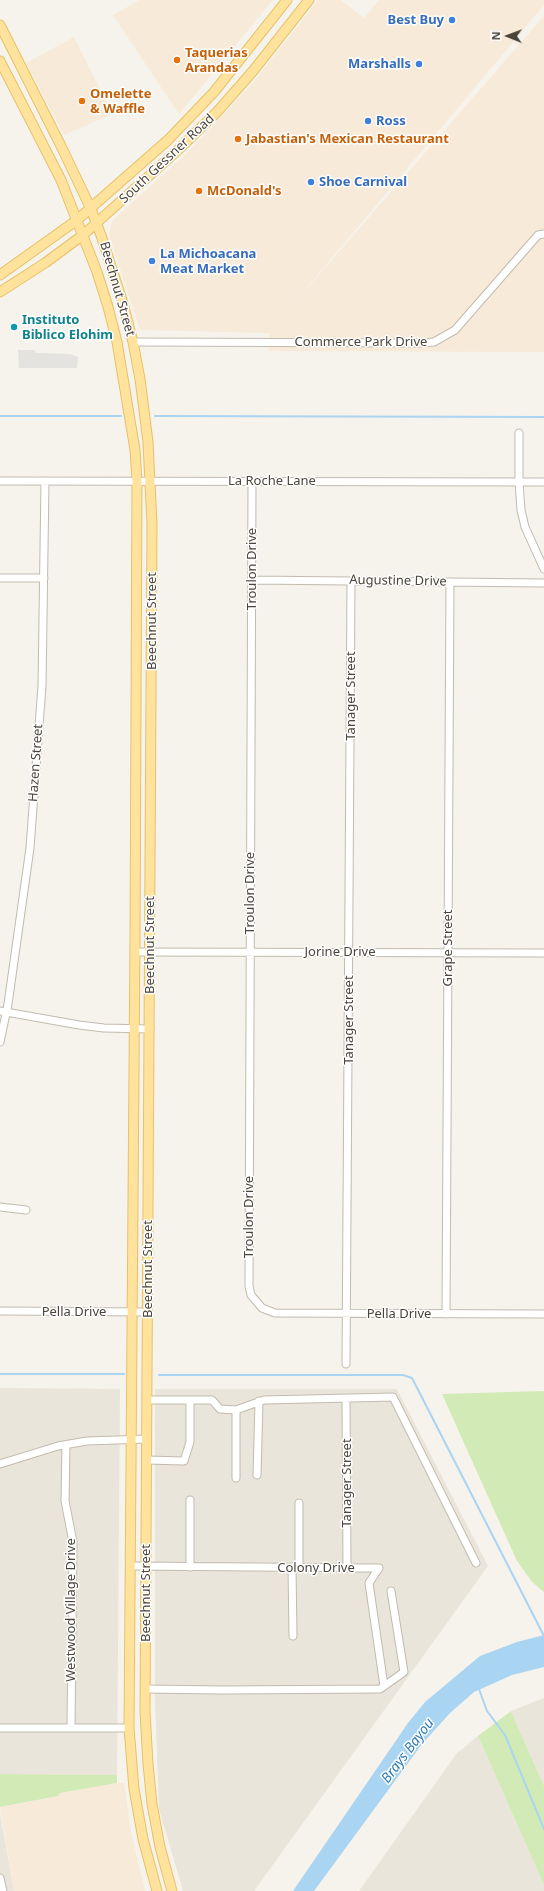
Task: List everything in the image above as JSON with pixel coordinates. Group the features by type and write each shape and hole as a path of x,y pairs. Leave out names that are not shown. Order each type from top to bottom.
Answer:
{"main road":[{"name":"South Gessner Road","path":"0,275 91,209 168,140 243,58 287,0"},
{"name":"South Gessner Road","path":"0,292 45,263 83,235 144,183 217,112 254,71 308,0"},
{"name":"Beechnut Street","path":"0,25 97,224 113,269 132,342 146,424 150,481 152,630 146,1742 150,1786 157,1833 172,1891"},
{"name":"Beechnut Street","path":"0,61 61,180 83,235 108,307 117,342 132,426 137,481 130,1728 134,1789 143,1839 157,1891"},
{"path":"30,119 43,111"},
{"path":"136,630 152,630"},
{"path":"136,799 151,799"},
{"path":"133,1171 148,1171"},
{"path":"130,1670 146,1670"},
{"path":"134,1789 150,1786"}],"street":[{"name":"Commerce Park Drive","path":"132,342 434,342 455,330 538,236 544,234"},
{"path":"519,432 519,482 525,527 544,569"},
{"name":"La Roche Lane","path":"0,481 544,482"},
{"name":"Hazen Street","path":"0,1042 3,1012 30,848 42,686 45,481"},
{"name":"Troulon Drive","path":"252,481 249,1286 251,1295 256,1303"},
{"path":"0,578 44,578"},
{"name":"Augustine Drive","path":"252,580 544,583"},
{"name":"Tanager Street","path":"346,1364 351,581"},
{"name":"Grape Street","path":"446,1314 450,582"},
{"name":"Jorine Drive","path":"135,952 544,953"},
{"path":"3,1012 104,1028 150,1029"},
{"path":"0,1207 26,1210"},
{"name":"Pella Drive","path":"256,1303 262,1308 275,1313 544,1314"},
{"name":"Pella Drive","path":"0,1311 148,1312"},
{"path":"147,1400 212,1400 220,1409 236,1410 259,1401 393,1398 476,1563"},
{"name":"Tanager Street","path":"346,1399 347,1568"},
{"path":"147,1460 184,1461 190,1442 190,1400"},
{"path":"257,1475 259,1401"},
{"path":"236,1410 236,1478"},
{"path":"0,1464 66,1445 87,1441 147,1439"},
{"name":"Westwood Village Drive","path":"66,1445 66,1501 73,1542 71,1728"},
{"path":"190,1500 190,1567"},
{"path":"293,1636 299,1503"},
{"name":"Colony Drive","path":"131,1566 379,1568 369,1583 384,1686"},
{"path":"146,1688 380,1689 404,1672 391,1591"},
{"path":"0,1728 130,1728"},
{"path":"0,1878 3,1891"}],"shaded area":[{"path":"140,0 273,0 179,114 113,15"},
{"path":"318,0 341,0 364,18 379,0 544,0 544,5 290,308 544,16 544,352 269,351 269,333 140,330 109,235 112,221 188,152 252,84"},
{"path":"74,37 112,114 64,135 26,63"},
{"path":"18,350 35,350 36,353 70,354 78,357 77,368 19,368"},
{"path":"0,1388 120,1389 117,1775 0,1774"},
{"path":"155,1389 397,1389 488,1566 254,1891 183,1891 159,1809 155,1698"},
{"path":"544,1698 544,1786 511,1711"},
{"path":"478,1736 544,1885 544,1891 359,1891 457,1753"},
{"path":"124,1783 131,1832 145,1891 14,1891 0,1807 58,1796 60,1793"},
{"path":"0,1813 14,1891 0,1891"}],"green space":[{"path":"544,1391 544,1592 532,1582 517,1561 442,1394"},
{"path":"511,1711 544,1786 544,1885 478,1736"},
{"path":"0,1774 117,1775 117,1783 60,1793 58,1796 0,1807"}],"water":[{"name":"Brays Bayou","path":"544,1635 544,1667 512,1675 474,1692 450,1713 422,1744 314,1891 293,1891 408,1723 425,1702 480,1656 517,1642"}],"waterway":[{"path":"0,416 121,416"},
{"path":"155,416 544,417"},
{"path":"0,1374 124,1374"},
{"path":"159,1375 403,1375 412,1378 544,1636"},
{"path":"479,1689 487,1711 505,1735 544,1829"}],"place":[{"name":"Best Buy","path":"452,20"},
{"name":"Taquerias Arandas","path":"177,60"},
{"name":"Marshalls","path":"419,64"},
{"name":"Omelette & Waffle","path":"82,101"},
{"name":"Ross","path":"368,121"},
{"name":"Jabastian's Mexican Restaurant","path":"238,139"},
{"name":"Shoe Carnival","path":"311,182"},
{"name":"McDonald's","path":"199,191"},
{"name":"La Michoacana Meat Market","path":"152,261"},
{"name":"Instituto Biblico Elohim","path":"14,327"}]}
